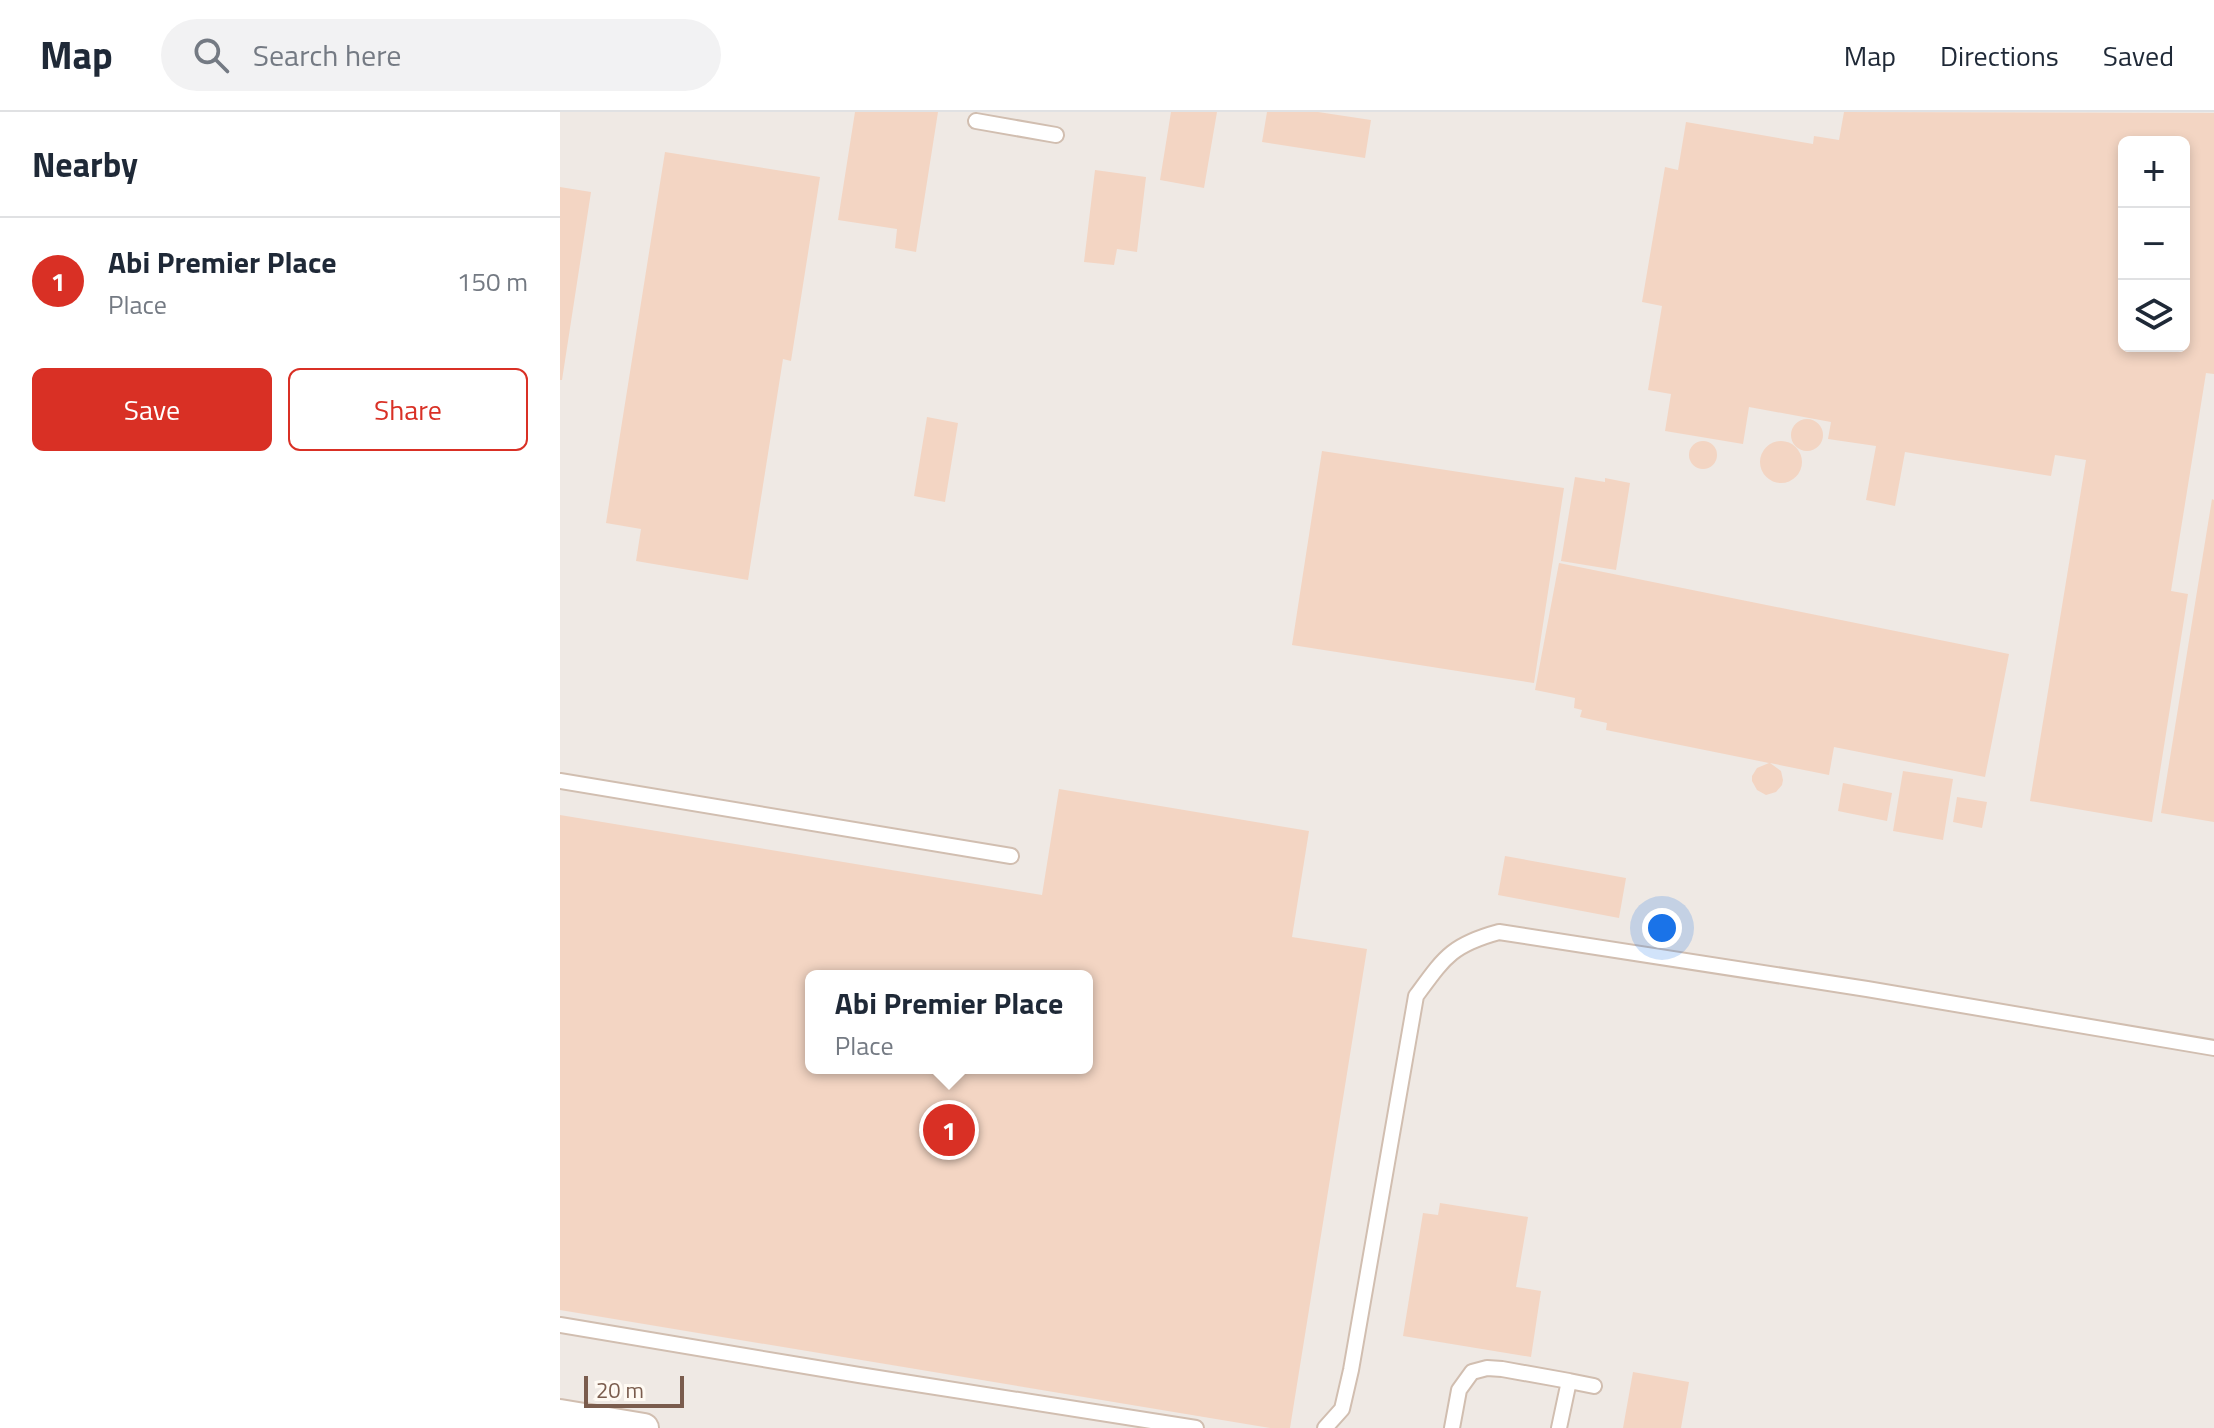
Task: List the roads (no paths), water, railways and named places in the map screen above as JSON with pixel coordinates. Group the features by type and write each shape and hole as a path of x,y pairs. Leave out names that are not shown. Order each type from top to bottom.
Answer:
{"street":[{"path":"560,1414 644,1428"}],"lane":[{"path":"976,121 1056,135"},
{"path":"560,781 1011,856"},
{"path":"1325,1428 1342,1409 1351,1370 1416,996 1445,957 1473,940 1499,932 1867,989 2214,1048"},
{"path":"560,1325 1196,1428"},
{"path":"1452,1428 1459,1390 1472,1372 1487,1368 1502,1369 1594,1386"},
{"path":"1559,1428 1569,1381"}],"place":[{"name":"Abi Premier Place","path":"949,1130"}]}
